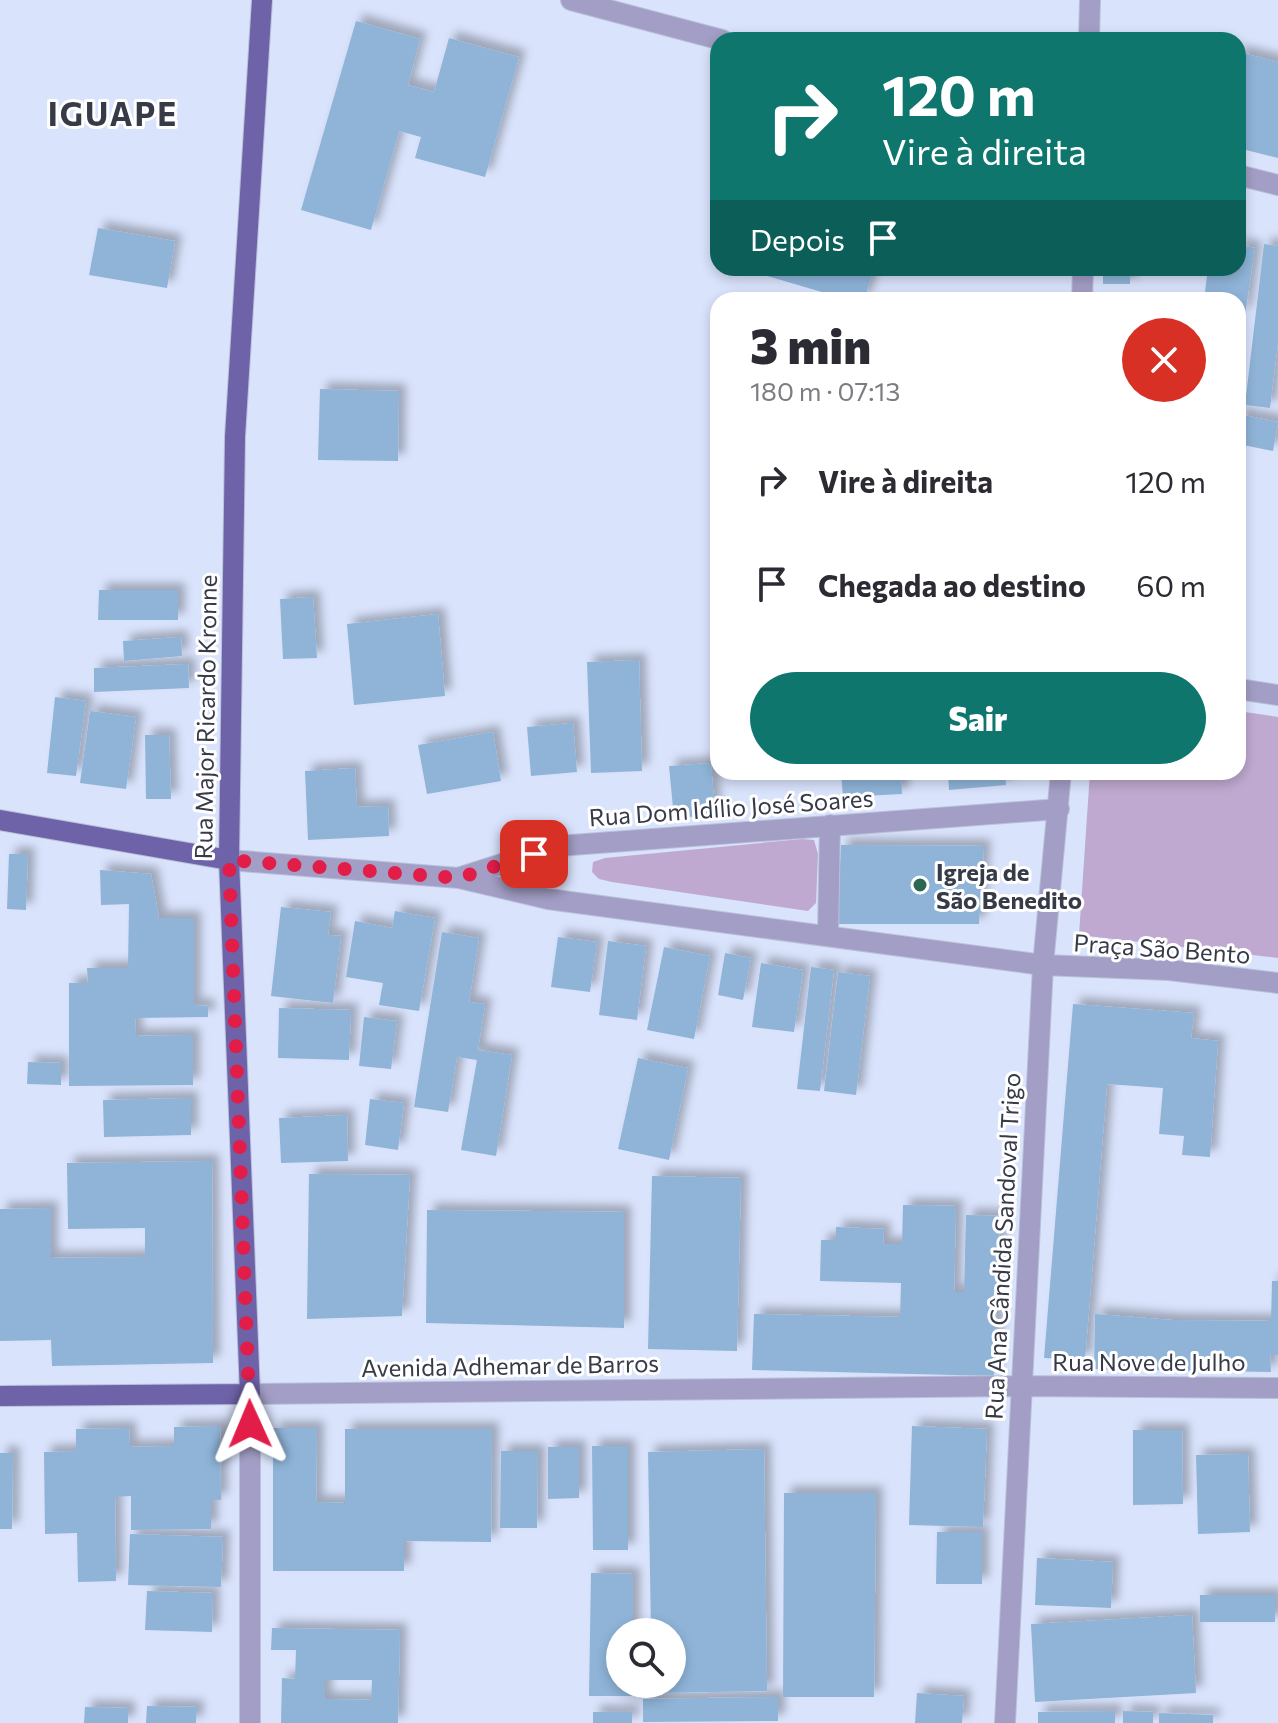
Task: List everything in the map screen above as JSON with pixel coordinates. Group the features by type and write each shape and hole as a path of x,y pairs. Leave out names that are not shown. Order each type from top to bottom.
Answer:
{"main road":[{"name":"Rua Major Ricardo Kronne","path":"250,1394 229,860 235,437 262,0"},
{"name":"Rua Dom Idílio José Soares","path":"0,820 229,860"},
{"name":"Avenida Adhemar de Barros","path":"0,1396 250,1394"}],"street":[{"path":"571,0 710,37"},
{"path":"1089,32 1090,0"},
{"path":"1246,177 1278,185"},
{"path":"1246,690 1278,695"},
{"name":"Rua Ana Cândida Sandoval Trigo","path":"1005,1723 1043,965 1061,780"},
{"name":"Rua Dom Idílio José Soares","path":"459,878 558,846 1059,809"},
{"path":"828,934 830,825"},
{"name":"Rua Dom Idílio José Soares","path":"229,860 459,878 548,899 1043,965"},
{"name":"Praça São Bento","path":"1043,965 1169,970 1278,983"},
{"name":"Avenida Adhemar de Barros","path":"250,1394 1020,1386"},
{"name":"Rua Nove de Julho","path":"1020,1386 1278,1388"},
{"name":"Rua Major Ricardo Kronne","path":"250,1394 250,1723"}],"shaded area":[{"path":"1246,712 1278,717 1278,958 1079,935 1089,780 1246,780"},
{"path":"814,840 818,854 816,903 808,911 612,882 599,879 592,872 593,862 605,858"}],"building":[{"path":"356,21 420,39 408,85 434,92 449,38 519,57 485,177 415,158 421,137 399,131 371,230 301,210"},
{"path":"1246,54 1278,62 1278,158 1246,150"},
{"path":"98,228 175,241 167,288 89,275"},
{"path":"1264,244 1278,246 1278,341 1270,408 1246,405"},
{"path":"1246,246 1255,248 1246,308 1246,292 1205,292 1207,276 1246,276"},
{"path":"767,276 872,276 866,292 822,292"},
{"path":"1103,276 1130,276 1130,284 1103,284"},
{"path":"320,389 399,391 398,461 318,460"},
{"path":"1246,416 1278,422 1273,451 1246,446"},
{"path":"99,590 178,590 178,620 98,620"},
{"path":"313,597 317,658 283,659 280,599"},
{"path":"438,614 445,696 354,705 347,624"},
{"path":"181,637 182,656 124,661 123,641"},
{"path":"639,660 642,771 591,773 587,662"},
{"path":"188,664 189,688 94,692 94,668"},
{"path":"55,697 86,701 76,776 47,773"},
{"path":"90,711 136,717 126,789 80,783"},
{"path":"573,723 577,772 531,776 527,727"},
{"path":"493,732 501,781 427,794 418,745"},
{"path":"145,735 169,735 171,799 146,799"},
{"path":"710,763 715,815 674,818 669,766"},
{"path":"355,768 357,807 388,806 389,836 308,840 305,771"},
{"path":"842,780 901,780 902,794 843,797"},
{"path":"948,780 1006,780 1006,785 949,790"},
{"path":"841,845 984,846 979,924 837,924"},
{"path":"9,854 28,854 26,910 7,909"},
{"path":"100,870 151,874 159,918 194,918 194,1005 208,1006 208,1017 135,1018 136,1036 193,1035 193,1085 69,1086 69,983 88,983 87,968 128,968 129,904 101,905"},
{"path":"281,907 331,912 328,935 341,936 333,1003 271,996"},
{"path":"395,911 435,918 419,1011 379,1005 383,983 346,977 355,921 392,928"},
{"path":"442,932 479,938 469,1002 485,1004 478,1050 512,1055 496,1156 461,1150 477,1060 457,1057 448,1112 414,1107"},
{"path":"558,937 597,942 590,992 551,987"},
{"path":"608,941 646,946 637,1020 599,1015"},
{"path":"664,947 710,956 694,1039 647,1030"},
{"path":"725,953 751,958 743,1000 718,995"},
{"path":"761,963 803,970 794,1032 752,1027"},
{"path":"811,967 834,970 820,1091 797,1089"},
{"path":"838,972 870,976 856,1095 824,1091"},
{"path":"1073,1004 1194,1013 1191,1038 1218,1041 1210,1157 1182,1155 1184,1136 1159,1134 1163,1088 1107,1084 1085,1360 1044,1358"},
{"path":"279,1008 351,1010 349,1060 278,1058"},
{"path":"364,1017 397,1021 391,1069 359,1066"},
{"path":"638,1058 688,1068 669,1160 618,1149"},
{"path":"28,1062 61,1063 61,1085 27,1084"},
{"path":"191,1098 191,1135 104,1137 103,1100"},
{"path":"370,1099 404,1103 398,1150 365,1145"},
{"path":"347,1115 348,1161 281,1163 279,1118"},
{"path":"212,1161 213,1363 52,1366 51,1340 0,1341 0,1209 51,1208 51,1258 145,1257 145,1228 68,1229 67,1163"},
{"path":"309,1174 410,1175 402,1316 307,1319"},
{"path":"652,1176 741,1178 737,1351 648,1349"},
{"path":"903,1205 956,1206 954,1292 964,1292 966,1215 1000,1216 994,1376 752,1370 754,1314 900,1317 901,1283 820,1281 821,1240 836,1240 836,1227 884,1229 883,1244 902,1244"},
{"path":"427,1210 624,1212 624,1328 426,1323"},
{"path":"1272,1281 1278,1281 1278,1355 1270,1355 1271,1372 1094,1369 1095,1314 1172,1320 1271,1321"},
{"path":"220,1426 221,1500 211,1501 211,1529 131,1530 131,1496 115,1497 116,1581 78,1582 77,1533 45,1534 44,1452 76,1451 76,1429 129,1428 130,1447 174,1446 174,1427"},
{"path":"912,1426 987,1429 983,1527 909,1525"},
{"path":"273,1428 317,1428 316,1502 345,1503 345,1429 492,1429 491,1542 404,1541 404,1571 273,1571"},
{"path":"1133,1430 1182,1430 1183,1504 1133,1505"},
{"path":"592,1446 628,1446 628,1550 593,1550"},
{"path":"548,1447 579,1447 579,1498 548,1499"},
{"path":"764,1449 767,1691 686,1692 686,1618 651,1618 648,1452"},
{"path":"501,1451 538,1451 537,1528 500,1528"},
{"path":"0,1453 13,1453 12,1529 0,1529"},
{"path":"1248,1454 1250,1532 1198,1534 1196,1455"},
{"path":"784,1493 876,1493 874,1697 783,1697"},
{"path":"937,1532 982,1532 982,1584 936,1584"},
{"path":"130,1534 223,1537 221,1587 128,1585"},
{"path":"1037,1558 1113,1562 1111,1608 1035,1605"},
{"path":"591,1573 633,1574 633,1618 606,1618 606,1696 589,1696"},
{"path":"147,1591 213,1593 212,1632 145,1630"},
{"path":"1200,1595 1275,1595 1275,1622 1200,1622"},
{"path":"1192,1615 1196,1693 1035,1702 1031,1624"},
{"path":"272,1628 400,1630 398,1723 281,1723 282,1678 295,1679 296,1650 271,1650","holes":["325,1680 372,1680 371,1700 325,1699"]},
{"path":"917,1693 964,1696 962,1723 915,1723"},
{"path":"778,1697 778,1721 643,1722 643,1699"},
{"path":"147,1706 197,1707 196,1723 146,1723"},
{"path":"85,1707 128,1708 128,1723 84,1723"},
{"path":"1115,1711 1115,1723 1038,1723 1038,1712"},
{"path":"1123,1711 1153,1712 1153,1723 1123,1723"},
{"path":"593,1712 632,1712 632,1723 593,1723"},
{"path":"1159,1713 1213,1715 1213,1723 1159,1723"}],"place":[{"name":"Igreja de São Benedito","path":"920,885"}],"district":[{"name":"IGUAPE","path":"113,113"}],"route":[{"path":"250,1424 229,860 459,878 534,854"}]}
